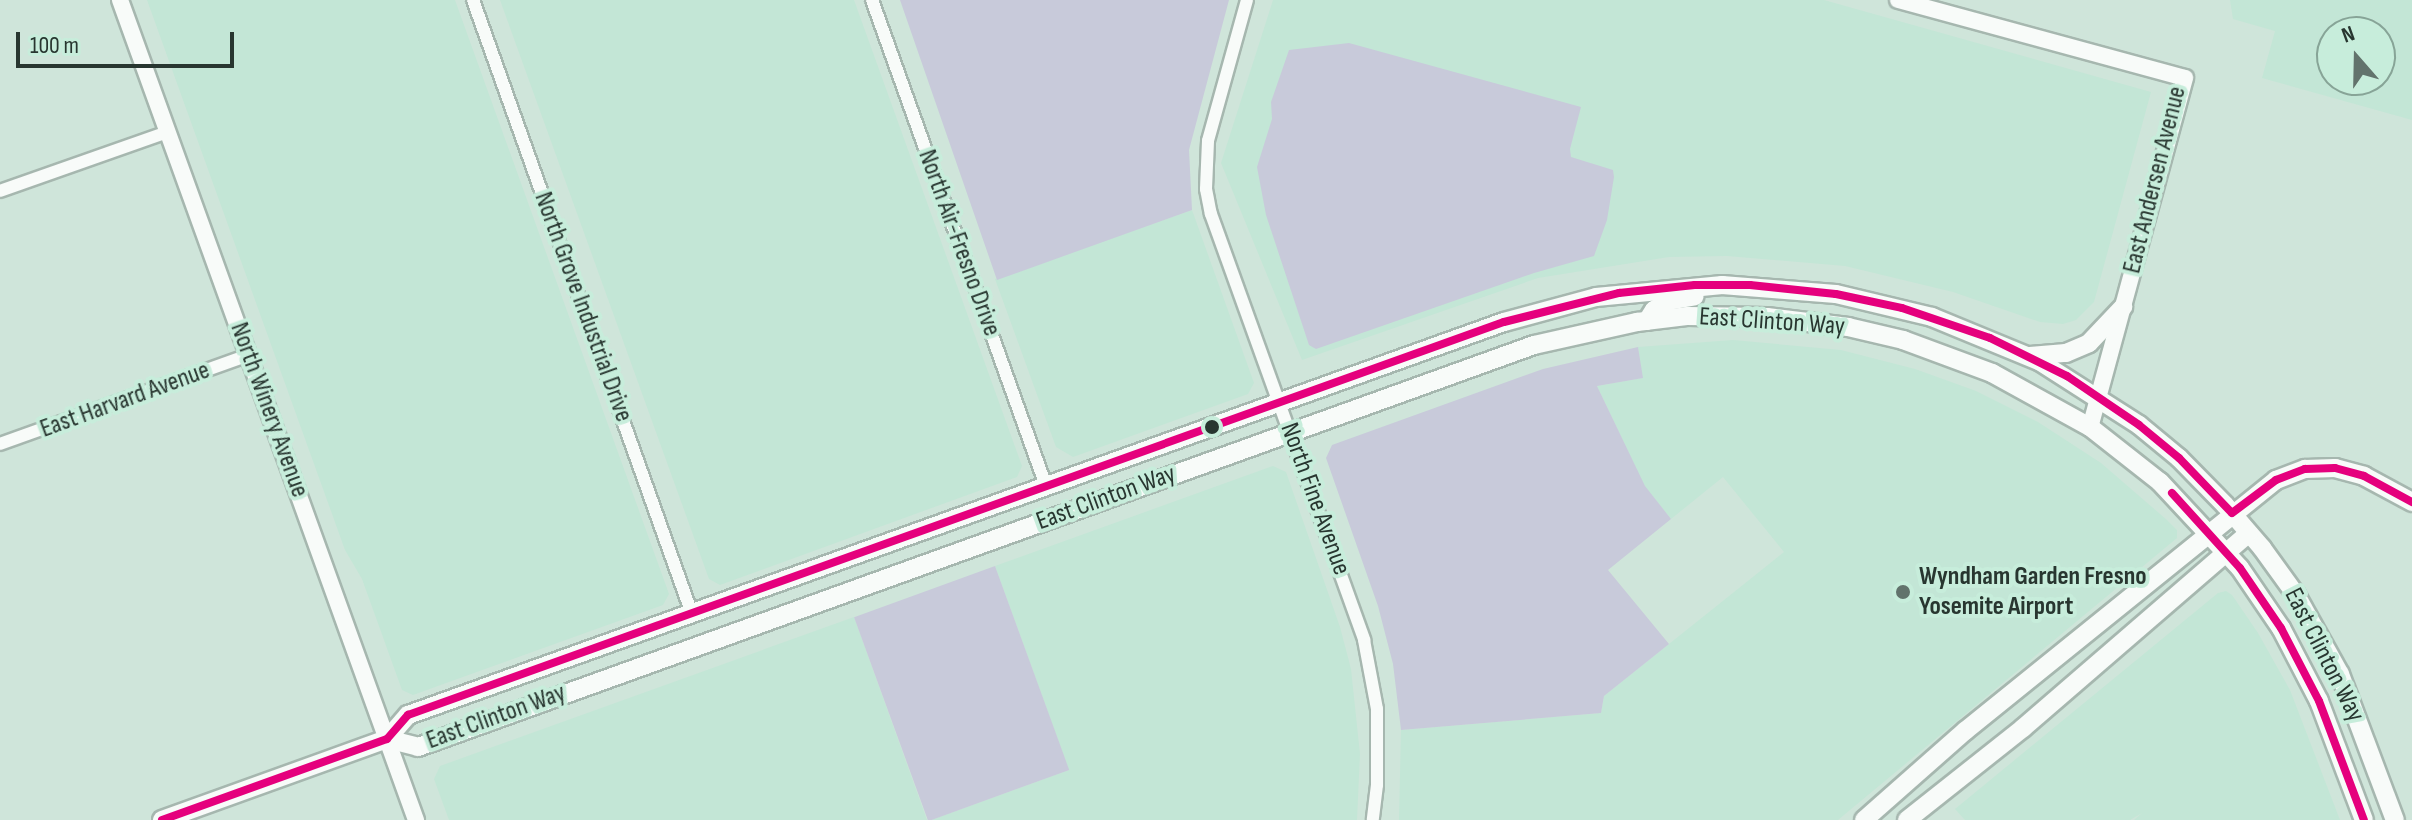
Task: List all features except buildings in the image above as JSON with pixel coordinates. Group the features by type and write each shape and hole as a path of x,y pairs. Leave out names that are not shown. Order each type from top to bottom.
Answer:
{"main road":[{"name":"East Clinton Way","path":"2364,820 2336,742 2301,663 2268,608 2209,531 2160,482 2090,427 1992,373 1931,349 1869,331 1767,317 1700,316 1647,321 1549,340 1289,431 418,747 387,739 408,715 1504,322 1596,297 1695,285 1806,289 1902,308 1961,327 2030,356 2098,397 2179,458 2232,513 2296,595 2331,657 2357,714 2395,820"},
{"path":"1647,321 1661,305 1683,297 1806,289"},
{"path":"2030,356 2079,348 2100,335 2123,307"},
{"path":"1875,816 1965,731 2276,480 2305,469 2335,468 2364,476 2412,502"},
{"path":"2392,491 2412,517"},
{"path":"1907,820 2023,728 2249,533"},
{"path":"162,820 387,739"}],"street":[{"name":"North Winery Avenue","path":"120,0 416,820"},
{"name":"North Grove Industrial Drive","path":"473,0 692,614"},
{"name":"North Air-Fresno Drive","path":"872,0 1046,486"},
{"name":"North Fine Avenue","path":"1247,0 1208,141 1206,189 1211,214 1364,640 1377,709 1377,785 1373,820"},
{"name":"East Andersen Avenue","path":"1898,0 2185,78 2090,427"},
{"path":"0,191 168,132"},
{"name":"East Harvard Avenue","path":"0,444 249,355"}],"shaded area":[{"path":"147,0 455,0 669,594 663,605 413,695 402,690 362,579 345,550"},
{"path":"500,0 854,0 1022,466 1017,477 720,585 709,579"},
{"path":"900,0 1229,0 1189,150 1192,210 997,280"},
{"path":"1273,0 1824,0 2151,92 2094,302 2076,320 2063,324 2040,322 1953,292 1845,266 1727,256 1669,257 1538,278 1302,360 1221,163"},
{"path":"2230,0 2412,0 2412,120 2326,96 2396,96 2396,16 2316,16 2316,93 2262,78 2275,31 2233,19"},
{"path":"1349,43 1581,107 1570,149 1571,157 1613,170 1614,177 1607,220 1594,256 1534,273 1316,349 1309,345 1266,215 1257,167 1272,119 1271,102 1289,50"},
{"path":"1192,210 1254,383 1248,394 1073,457 1056,447 995,279"},
{"path":"1733,340 1841,350 1915,369 1976,391 2038,422 2101,463 2167,520 2177,530 2177,538 1838,820 1399,820 1401,730 1601,713 1604,696 1784,552 1723,477 1671,519 1645,487 1597,386 1642,378 1638,347"},
{"path":"1638,347 1643,378 1597,386 1645,486 1671,519 1608,570 1669,644 1604,696 1601,713 1401,730 1393,664 1378,606 1326,458 1332,445 1543,369"},
{"path":"1273,466 1286,472 1340,627 1351,669 1360,754 1357,820 931,820 1069,770 995,566"},
{"path":"995,566 1069,770 928,820 854,617"},
{"path":"2226,591 2258,633 2290,690 2340,820 2134,820 2142,813 2130,820 1965,820 1955,809 2218,593"},
{"path":"854,617 927,820 449,820 434,779 440,766"}],"transit line":[{"path":"162,820 387,739 408,715 1504,322 1619,293 1695,285 1750,285 1836,294 1902,308 1990,338 2067,376 2139,425 2179,458 2232,513 2276,480 2305,469 2335,468 2364,476 2412,502"},
{"path":"2172,493 2240,568 2281,628 2319,701 2364,820"}],"place":[{"name":"Wyndham Garden Fresno Yosemite Airport","path":"1903,592"}]}
